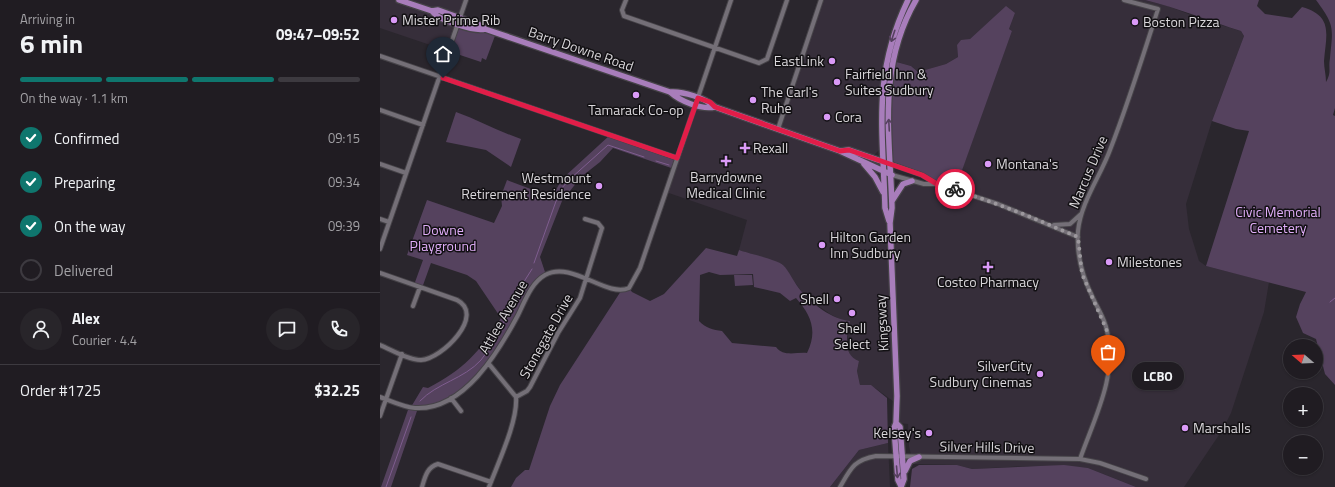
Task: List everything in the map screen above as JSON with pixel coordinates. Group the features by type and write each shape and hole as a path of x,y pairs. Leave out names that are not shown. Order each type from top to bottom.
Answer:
{"main road":[{"name":"Barry Downe Road","path":"399,0 432,11 435,16 459,21 478,31 485,29 670,92 678,91 710,102 715,107 840,151 859,161 892,174"},
{"name":"Kingsway","path":"890,223 885,208 884,196 881,110 884,74 892,40 908,0"},
{"name":"Kingsway","path":"901,487 898,480 894,428 896,423 897,396 890,223 892,174 888,101 889,80 898,44 916,0"},
{"name":"Barry Downe Road","path":"670,92 676,98 708,108 715,107"},
{"name":"Barry Downe Road","path":"840,151 849,150 891,164"},
{"path":"859,161 874,175 884,196"},
{"path":"892,201 903,184 912,180"},
{"name":"Kingsway","path":"896,423 900,427 904,473 904,479 901,487"},
{"path":"904,473 910,461 919,457"}],"street":[{"path":"380,249 466,0"},
{"path":"626,0 622,10 624,16 754,62 764,62 787,0"},
{"path":"380,56 677,158 731,0"},
{"path":"778,129 821,0"},
{"name":"Marcus Drive","path":"1080,459 1106,384 1110,354 1108,335 1104,320 1082,274 1078,237 1081,214 1111,149 1158,9 1124,0"},
{"path":"380,110 422,125"},
{"name":"Attlee Avenue","path":"380,397 404,406 420,408 436,405 451,398 471,382 489,364 503,343 537,281 546,275 557,272 568,273 618,290 625,290 632,285 640,268 677,158"},
{"path":"380,164 406,173"},
{"name":"Barry Downe Road","path":"891,164 922,175 937,184 998,204 1078,237"},
{"name":"Barry Downe Road","path":"892,174 924,184 937,184"},
{"path":"1050,225 1070,224 1081,214"},
{"path":"380,218 390,222"},
{"name":"Stonegate Drive","path":"516,397 527,391 558,333 580,298 602,228 598,223 585,219"},
{"path":"380,273 460,301 465,309 466,322 457,338 435,354 422,360 380,346"},
{"path":"413,306 420,287"},
{"path":"380,416 402,354"},
{"path":"489,364 516,397 514,418 490,487"},
{"path":"451,398 461,411"},
{"name":"Silver Hills Drive","path":"840,487 850,470 863,459 896,456 1080,459 1100,463 1146,479"},
{"path":"422,487 428,470 438,464 491,482"}],"shaded area":[{"path":"380,0 466,0 460,17 432,11 458,24 448,51 380,28"},
{"path":"821,0 904,0 888,46 881,78 878,112 881,140 879,150 873,156 849,150 865,165 884,196 889,222 892,201 906,183 937,184 955,189 1012,31 1009,29 1015,13 987,24 970,39 957,45 958,57 946,64 918,72 911,66 893,61 898,44 916,0 1145,0 1168,6 1204,20 1241,31 1244,36 1212,121 1186,204 1189,229 1199,261 1206,266 1269,282 1264,312 1231,413 1223,429 1184,487 1136,487 1088,468 1027,466 972,469 957,465 913,464 909,446 908,424 898,423 897,404 875,388 860,385 857,371 859,361 852,358 849,354 847,345 850,321 841,320 813,302 801,291 782,264 739,250 747,220 666,192 696,105 715,107 777,129"},
{"path":"888,443 890,487 830,487 859,450"}],"green space":[{"name":"Civic Memorial Cemetery","path":"1145,0 1259,0 1257,6 1265,14 1292,18 1302,7 1312,11 1324,21 1326,28 1324,61 1326,82 1329,73 1332,33 1330,22 1316,0 1335,0 1335,108 1333,115 1335,116 1335,385 1325,374 1323,366 1323,339 1316,339 1303,333 1296,317 1306,292 1206,266 1249,131 1236,129 1212,121 1244,36 1241,31"},
{"path":"1006,6 1015,13 1009,29 1012,31 955,190 937,184 922,174 891,164 889,113 893,61 911,66 918,72 946,64 958,57 957,45 961,40 970,39"},
{"path":"458,24 496,33 486,60 482,58 481,62 448,51"},
{"path":"456,112 521,139 511,167 486,150 446,142"},
{"name":"Downe Playground","path":"610,135 677,158 674,169 613,148 600,162 581,177 562,201 540,257 546,275 537,281 498,351 466,387 441,404 418,408 391,487 381,487 409,407 411,407 423,387 428,388 461,367 478,351 501,318 476,281 467,275 431,263 422,288 414,285 423,260 407,255 427,200 494,223 502,206 501,196 507,180 552,197 562,179"},
{"path":"706,248 737,256 739,250 780,263 811,301 830,314 843,320 850,321 847,344 850,354 859,361 857,371 860,385 871,385 887,398 888,443 859,450 830,487 511,487 516,478 525,470 529,470 550,406 560,385 621,291 629,288 632,292 650,301 664,294","holes":["709,272 720,275 753,274 754,287 780,293 790,301 796,298 806,311 811,324 812,338 807,353 786,353 782,352 776,347 732,343 722,331 710,328 699,321 700,275"]},
{"path":"734,275 752,275 753,285 735,286"},
{"path":"919,465 957,465 972,469 1064,465 1088,468 1136,487 910,487 912,469"}],"waterway":[{"path":"534,263 560,190 570,179 608,145 644,157"},
{"path":"656,161 669,165"},
{"path":"420,401 434,390 467,372 481,360 489,350 502,327 532,269"},
{"path":"1330,302 1335,298"},
{"path":"386,487 411,417"}],"way so far":[{"path":"955,189 998,204 1078,237 1080,265 1084,281 1104,320 1107,331 1110,345 1110,367 1108,376"}],"place":[{"name":"Mister Prime Rib","path":"394,20"},
{"name":"Boston Pizza","path":"1135,22"},
{"name":"EastLink","path":"832,61"},
{"name":"Fairfield Inn & Suites Sudbury","path":"837,82"},
{"name":"Tamarack Co-op","path":"636,95"},
{"name":"The Carl's Ruhe","path":"753,100"},
{"name":"Cora","path":"827,117"},
{"name":"Rexall","path":"745,148"},
{"name":"Barrydowne Medical Clinic","path":"726,161"},
{"name":"Montana's","path":"988,164"},
{"name":"Westmount Retirement Residence","path":"599,186"},
{"name":"Hilton Garden Inn Sudbury","path":"822,245"},
{"name":"Milestones","path":"1109,262"},
{"name":"Costco Pharmacy","path":"988,267"},
{"name":"Shell","path":"837,299"},
{"name":"Shell Select","path":"852,313"},
{"name":"SilverCity Sudbury Cinemas","path":"1040,374"},
{"name":"LCBO","path":"1108,376"},
{"name":"Marshalls","path":"1185,428"},
{"name":"Kelsey's","path":"929,433"}],"route":[{"path":"443,78 677,158 698,98 710,102 715,107 840,151 849,150 922,175 937,184 955,189"}]}
